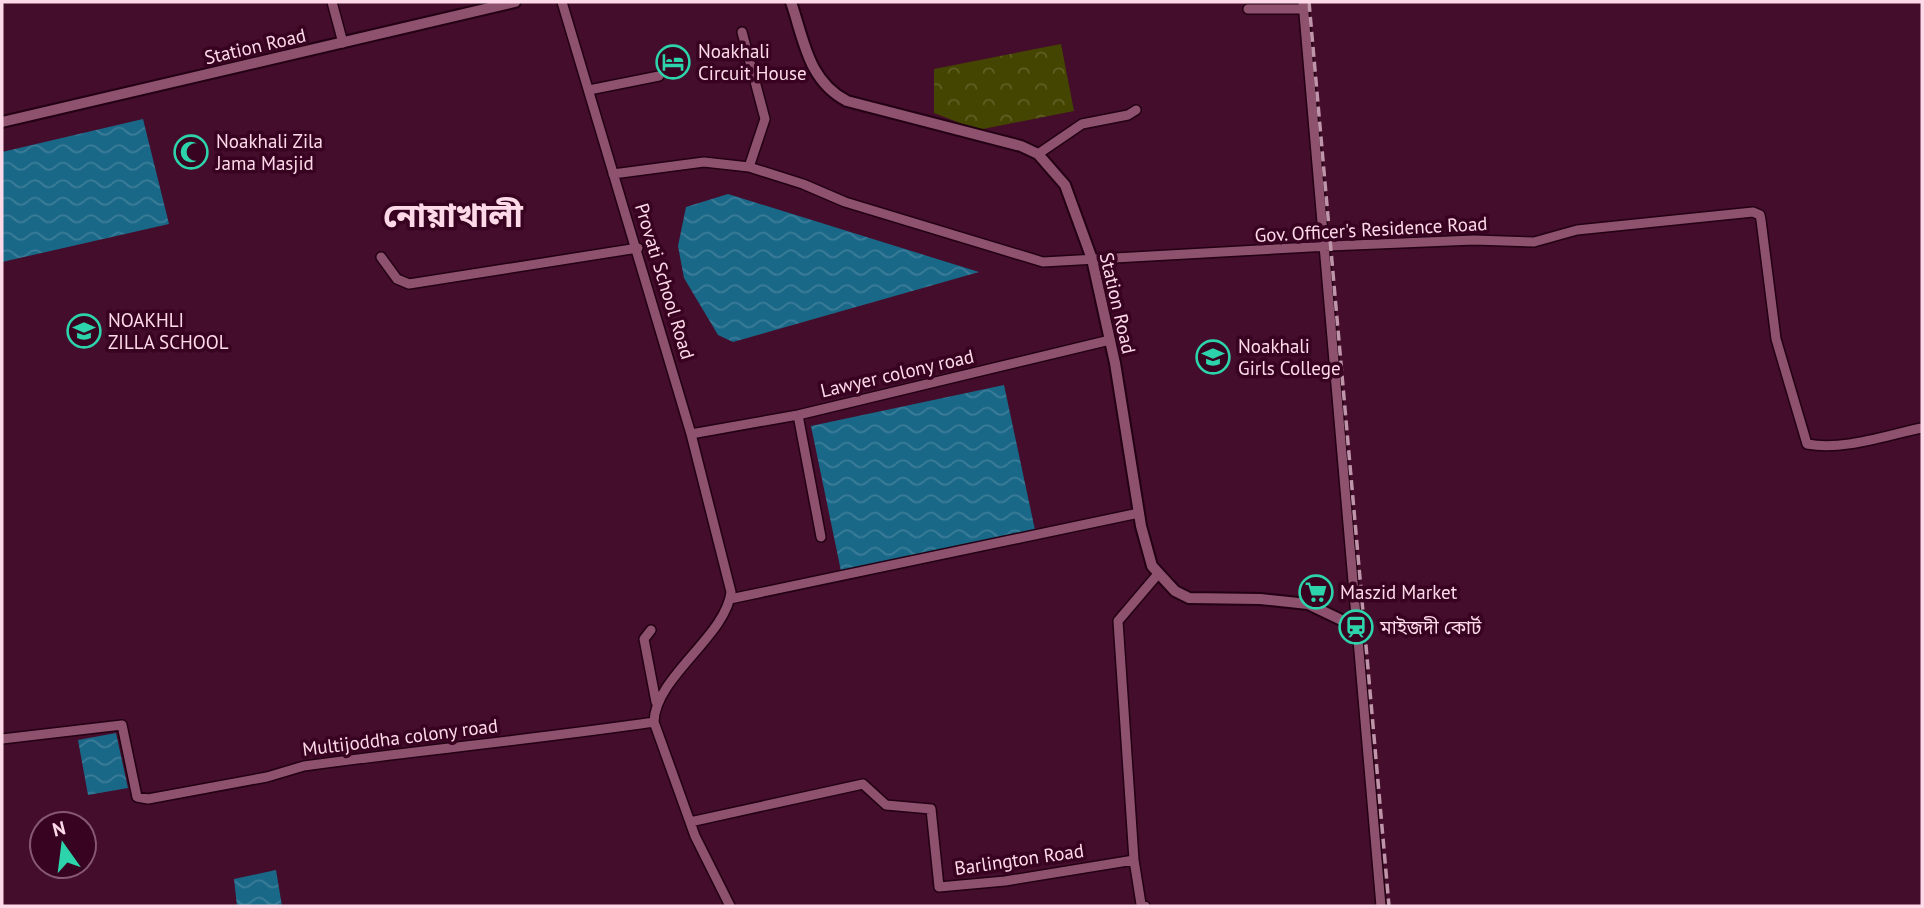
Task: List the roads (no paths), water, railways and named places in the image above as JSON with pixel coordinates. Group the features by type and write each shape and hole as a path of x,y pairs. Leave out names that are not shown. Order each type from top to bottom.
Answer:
{"street":[{"path":"332,2 343,43"},
{"name":"Station Road","path":"2,122 515,2"},
{"name":"Provati School Road","path":"562,2 638,248 705,483 721,545 730,600"},
{"name":"Station Road","path":"791,2 816,76 830,92 847,101 1021,146 1038,154 1065,185 1092,259 1110,340 1139,513 1152,566 1158,574"},
{"path":"1248,9 1303,5 1381,906"},
{"path":"742,32 765,119 749,167"},
{"path":"589,90 659,76"},
{"path":"1038,154 1082,124 1128,115 1136,110"},
{"name":"Gov. Officer's Residence Road","path":"613,174 704,162 749,167 803,184 845,202 1043,262 1474,240 1534,242 1577,230 1753,212 1760,215 1761,220 1776,339 1807,444 1822,446 1847,443 1922,428"},
{"path":"381,257 397,279 409,284 638,248"},
{"name":"Lawyer colony road","path":"691,434 799,415 1110,340"},
{"path":"799,415 821,537"},
{"path":"730,906 690,822 648,721 656,702 730,600 1139,513"},
{"path":"1145,906 1142,904 1134,860 1118,621 1158,574 1175,591 1189,598 1260,599 1308,604 1356,627"},
{"path":"651,630 644,639 656,702"},
{"name":"Multijoddha colony road","path":"2,739 122,725 137,797 148,799 267,777 304,766 538,736 594,733 648,721"},
{"name":"Barlington Road","path":"690,822 863,784 886,805 932,809 939,887 1005,881 1134,860"}],"water":[{"path":"143,119 169,224 2,262 2,152"},
{"path":"728,194 979,272 733,342 718,335 684,278 678,246 686,207"},
{"path":"1004,385 1035,530 841,571 811,426"},
{"path":"116,733 128,788 88,795 78,740"},
{"path":"276,870 282,906 237,906 234,879"}],"railway":[{"path":"1309,2 1389,906"}],"place":[{"name":"Noakhali Circuit House","path":"673,62"},
{"name":"Noakhali Zila Jama Masjid","path":"191,152"},
{"name":"NOAKHLI ZILLA SCHOOL","path":"84,331"},
{"name":"Noakhali Girls College","path":"1213,357"},
{"name":"Maszid Market","path":"1316,592"},
{"name":"মাইজদী কোর্ট","path":"1356,627"}],"district":[{"name":"নোয়াখালী","path":"453,214"}]}
